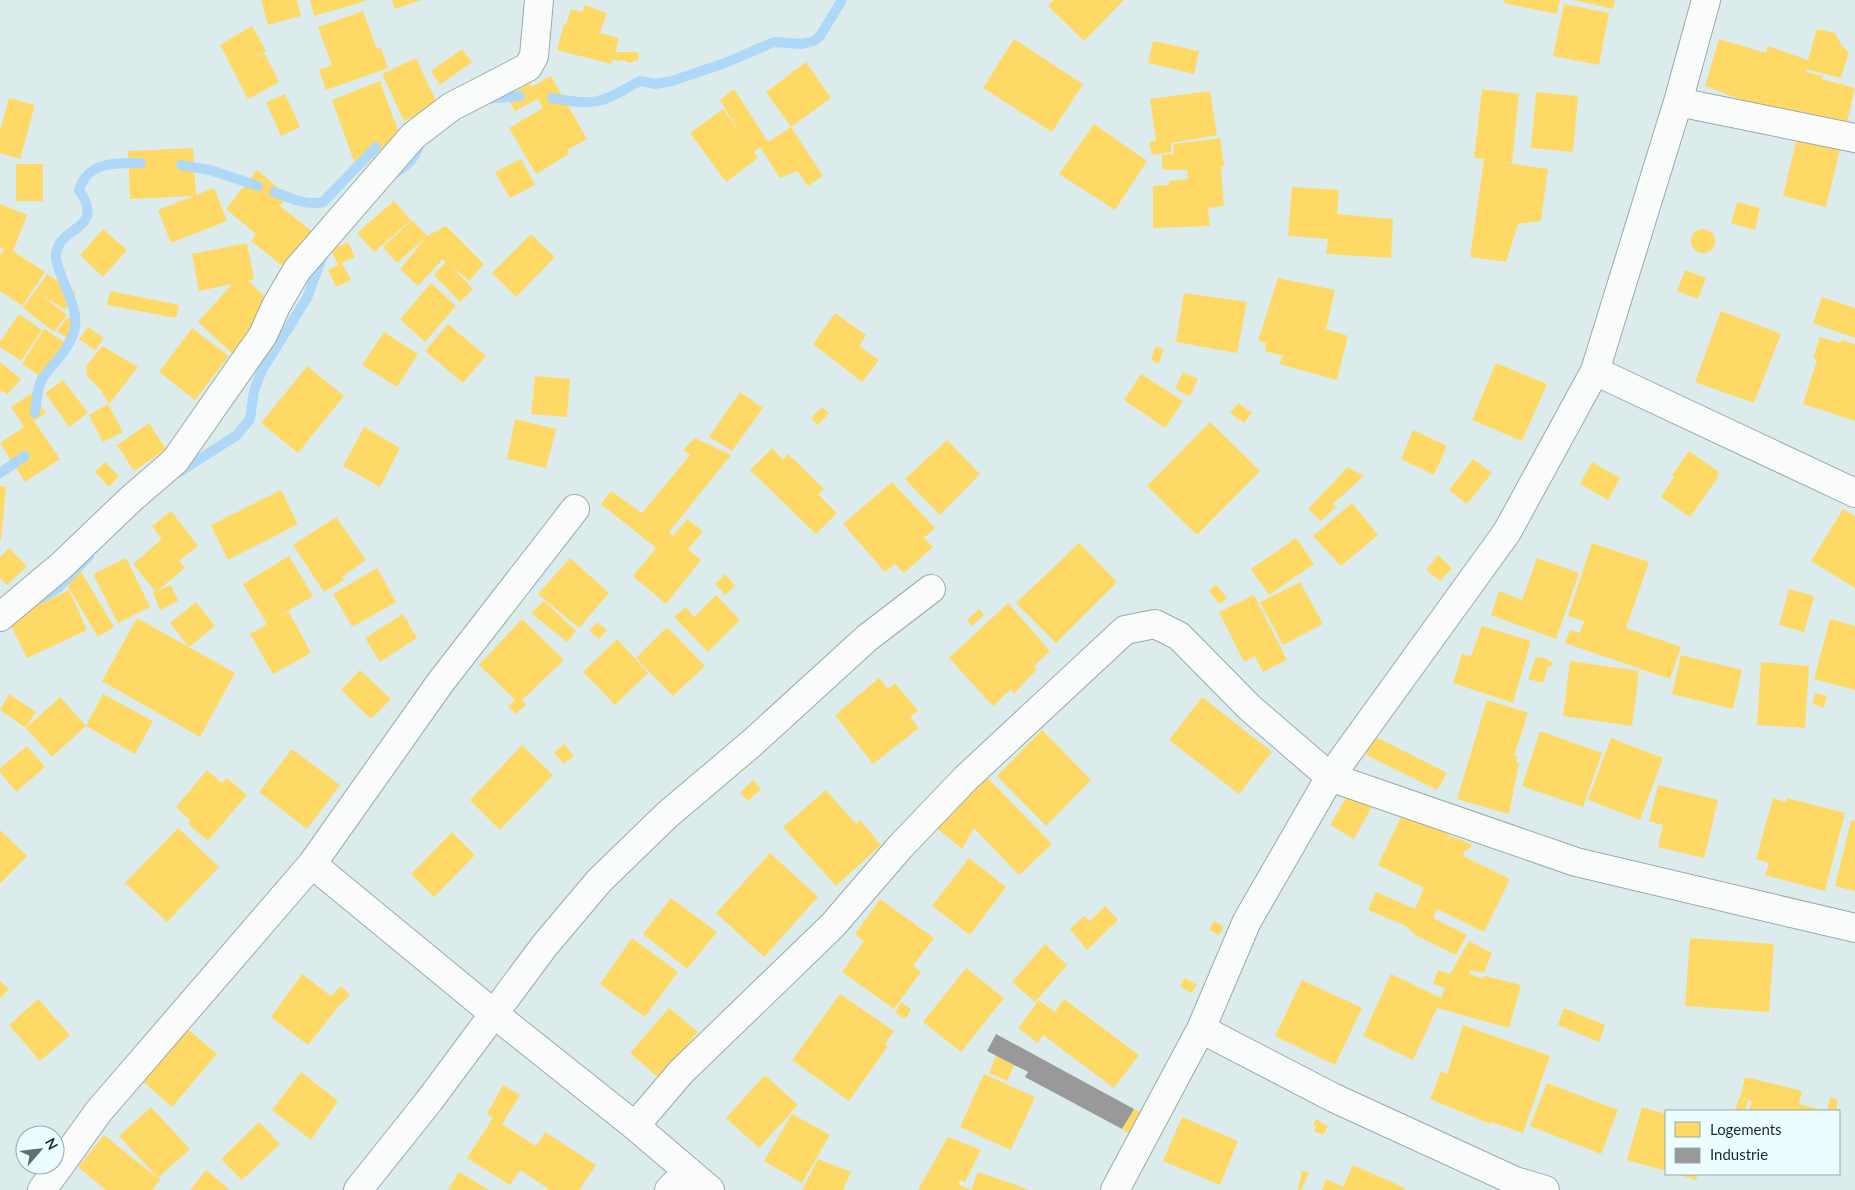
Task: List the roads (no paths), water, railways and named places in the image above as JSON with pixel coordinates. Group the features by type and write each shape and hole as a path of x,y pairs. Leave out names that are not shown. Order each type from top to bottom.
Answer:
{"street":[{"path":"0,617 62,565 132,498 175,461 263,335 276,306 297,270 413,136 451,107 528,67 534,56 539,0"},
{"path":"1115,1190 1201,1028 1247,921 1330,777 1506,532 1595,372 1678,102 1706,0"},
{"path":"1678,102 1855,138"},
{"path":"1595,372 1855,493"},
{"path":"42,1190 99,1111 312,864 440,683 575,509"},
{"path":"358,1190 428,1101 493,1013 599,881 660,822 752,743 867,638 931,589"},
{"path":"635,1126 681,1072 833,924 900,847 966,778 1125,630 1155,624 1179,636 1250,708 1330,777 1576,862 1855,928"},
{"path":"312,864 493,1013 635,1126 710,1190"},
{"path":"1201,1028 1334,1098 1515,1181 1545,1190"},
{"path":"669,1190 688,1171"}],"waterway":[{"path":"552,98 577,102 596,101 613,96 641,81 655,84 672,81 725,63 774,42 802,44 814,41 820,36 842,0"},
{"path":"485,99 520,96"},
{"path":"394,174 411,160 417,152 421,140"},
{"path":"274,192 304,202 323,202 376,147"},
{"path":"35,413 40,383 64,351 74,332 75,323 72,302 60,272 56,255 59,245 64,238 85,221 88,213 86,203 79,190 83,181 96,169 112,164 141,163"},
{"path":"181,165 210,170 258,186"},
{"path":"178,473 237,435 250,419 254,391 262,370 307,298 323,255"},
{"path":"0,473 25,456"},
{"path":"40,599 58,588 89,556"}]}
